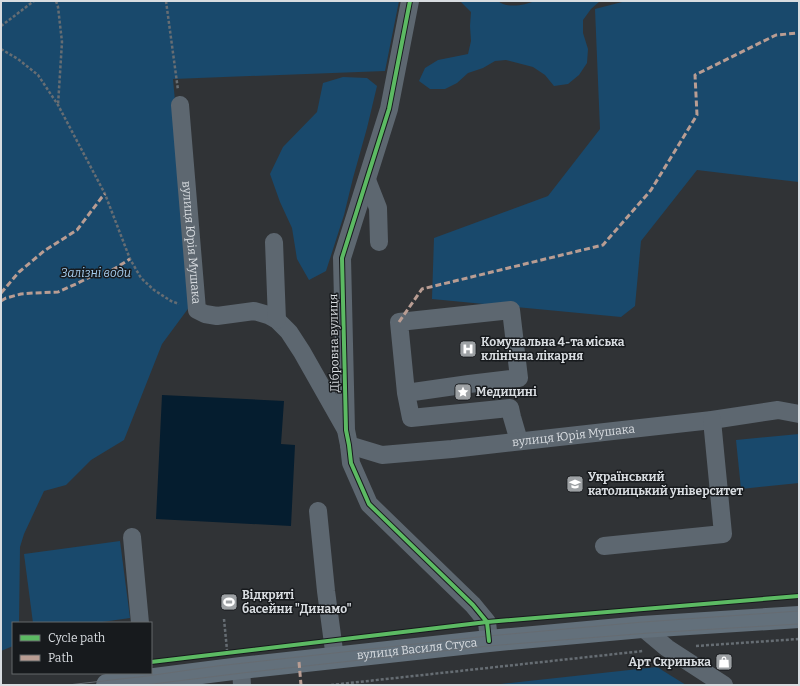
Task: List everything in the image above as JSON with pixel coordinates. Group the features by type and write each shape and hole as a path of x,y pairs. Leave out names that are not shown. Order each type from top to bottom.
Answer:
{"main road":[{"name":"вулиця Василя Стуса","path":"107,685 147,677 237,669 489,641 642,627 799,617"}],"street":[{"name":"Дібровна вулиця","path":"410,1 389,109 342,258 348,437 351,463 369,504 473,605 487,622 489,641"},
{"name":"вулиця Юрія Мушака","path":"180,105 197,310 205,314 217,316 254,311 268,315 277,320 289,332 302,352 348,437 382,455 452,449 712,420 778,410 799,414"},
{"path":"367,180 378,208 379,242"},
{"path":"274,242 277,320"},
{"path":"406,393 519,378 511,310 399,322 406,393 411,418 510,408 519,441"},
{"path":"604,546 723,534 712,420"},
{"path":"351,463 382,455"},
{"path":"318,511 326,591 335,658"},
{"path":"132,537 140,622"},
{"path":"642,627 667,648 724,685"}],"path":[{"path":"1,26 34,1"},
{"path":"56,1 62,42 58,105"},
{"path":"166,1 180,105"},
{"path":"1,49 18,59 38,75 58,105 105,194 130,259 141,278 154,290 171,301 179,304"},
{"path":"224,619 237,669"},
{"path":"331,685 667,648 799,639"}],"green space":[{"name":"Залізні води","path":"1,1 399,1 385,71 173,79 193,302 162,344 124,440 91,460 66,485 44,491 24,534 20,547 19,622 12,622 12,646 1,651"},
{"path":"453,1 498,1 505,5 515,6 534,1 600,1 591,9 583,20 583,33 588,49 587,63 579,75 568,84 554,86 545,75 533,67 506,60 495,61 483,68 468,73 457,83 445,89 430,89 419,81 425,68 438,60 468,54 471,41 471,12 461,2"},
{"path":"626,1 799,1 799,182 697,170 641,241 635,306 621,317 432,299 434,238 548,196 600,129 595,9"},
{"path":"343,77 367,78 377,86 344,215 326,271 309,280 297,259 292,228 280,202 270,174 283,147 317,112 323,83"},
{"path":"799,434 799,483 741,489 736,440"},
{"path":"120,541 130,618 102,622 33,622 24,554"},
{"path":"657,667 686,685 491,685"}],"shaded area":[{"path":"162,395 284,401 281,444 295,445 291,526 156,519"}],"tram line":[{"path":"68,685 217,666 488,636 643,622 799,611"},
{"path":"145,685 488,646 649,633 799,624"}],"marked path":[{"path":"399,322 422,289 603,245 651,190 697,115 695,75 776,35 799,33"},
{"path":"1,293 19,272 44,251 77,230 105,194"},
{"path":"1,301 21,294 58,292 94,275 114,269 130,259"},
{"path":"299,662 301,685"}],"cycle path":[{"path":"410,1 389,109 342,258 346,430 351,463 369,504 473,605 487,622 489,641"},
{"path":"152,662 487,622 799,596"}],"place":[{"name":"Комунальна 4-та міська клінічна лікарня","path":"468,349"},
{"name":"Медицині","path":"463,392"},
{"name":"Український католицький університет","path":"575,484"},
{"name":"Відкриті басейни \"Динамо\"","path":"229,602"},
{"name":"Арт Скринька","path":"724,662"}]}
